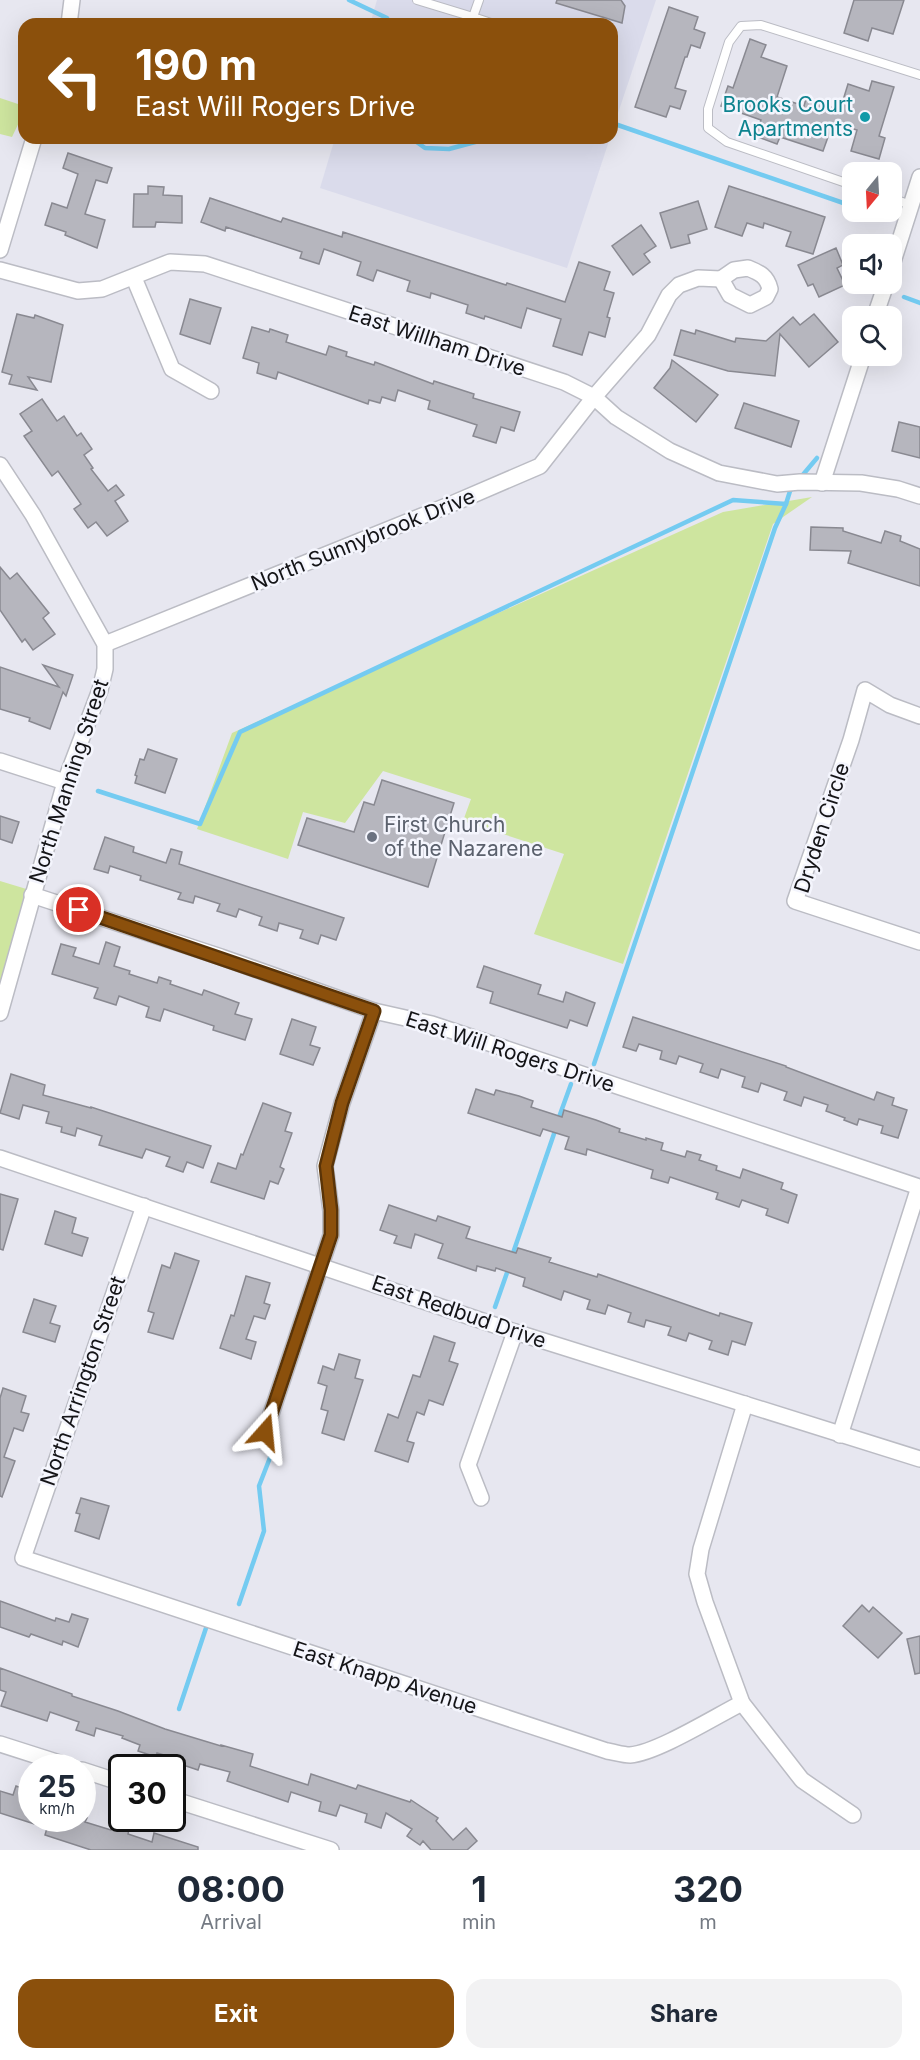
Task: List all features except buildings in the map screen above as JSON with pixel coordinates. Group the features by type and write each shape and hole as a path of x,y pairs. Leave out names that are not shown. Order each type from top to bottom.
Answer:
{"street":[{"path":"70,18 72,0"},
{"path":"0,250 32,144"},
{"path":"902,234 920,177"},
{"name":"East Willham Drive","path":"0,270 78,291 102,289 170,262 205,264 564,382 594,397 616,417 670,451 719,473 777,484 861,483 898,489 920,496"},
{"path":"134,278 172,369 211,391"},
{"name":"North Sunnybrook Drive","path":"105,644 423,516 540,466 594,397 648,335 669,295 679,285 698,278 721,279"},
{"path":"822,483 860,366"},
{"path":"0,465 33,515 105,644"},
{"name":"North Manning Street","path":"0,1013 65,782 100,690 105,669 105,644"},
{"name":"Dryden Circle","path":"920,716 890,705 865,690 851,740 795,900 920,942"},
{"path":"0,761 65,782"},
{"name":"East Will Rogers Drive","path":"32,895 221,957 374,1011 432,1024 920,1187"},
{"path":"265,1432 331,1235 331,1210 326,1166 342,1103 374,1011"},
{"name":"East Redbud Drive","path":"0,1158 320,1264 515,1332 920,1459"},
{"path":"840,1435 920,1187"},
{"name":"North Arrington Street","path":"23,1558 144,1206"},
{"path":"481,1498 468,1465 515,1332"},
{"path":"745,1404 701,1549 698,1574 705,1602 742,1703 802,1780 853,1815"},
{"name":"East Knapp Avenue","path":"23,1558 607,1751 630,1755 650,1750 742,1703"},
{"path":"0,1744 31,1754"},
{"path":"186,1803 331,1850"}],"lane":[{"path":"417,0 443,4 476,18"},
{"path":"473,17 479,0"},
{"path":"842,182 727,142 708,128 708,109 729,42 741,26 761,25 920,75"},
{"path":"902,202 911,205"}],"shaded area":[{"path":"377,0 656,0 618,113 618,18 372,18"},
{"path":"333,144 608,144 567,268 320,188"}],"green space":[{"path":"0,98 18,104 18,124 12,137 0,134"},
{"path":"812,497 773,524 623,964 534,934 564,854 463,821 471,799 383,771 345,823 303,812 288,859 197,829 232,733 723,512"},
{"path":"0,881 33,891 0,1000"}],"waterway":[{"path":"349,0 387,18"},
{"path":"618,125 842,203"},
{"path":"419,144 425,148 449,149 468,144"},
{"path":"904,297 920,303"},
{"path":"801,477 817,458"},
{"path":"98,791 200,824 240,732 733,500 786,504 794,486"},
{"path":"594,1064 775,528 786,504"},
{"path":"558,1120 571,1084"},
{"path":"512,1256 556,1128"},
{"path":"495,1307 509,1267"},
{"path":"239,1604 264,1531 259,1486 273,1450"},
{"path":"179,1709 207,1625"}],"place":[{"name":"Brooks Court Apartments","path":"865,117"},
{"name":"First Church of the Nazarene","path":"372,837"}],"route":[{"path":"79,910 374,1011 342,1103 326,1166 331,1210 331,1235 265,1432"}]}
